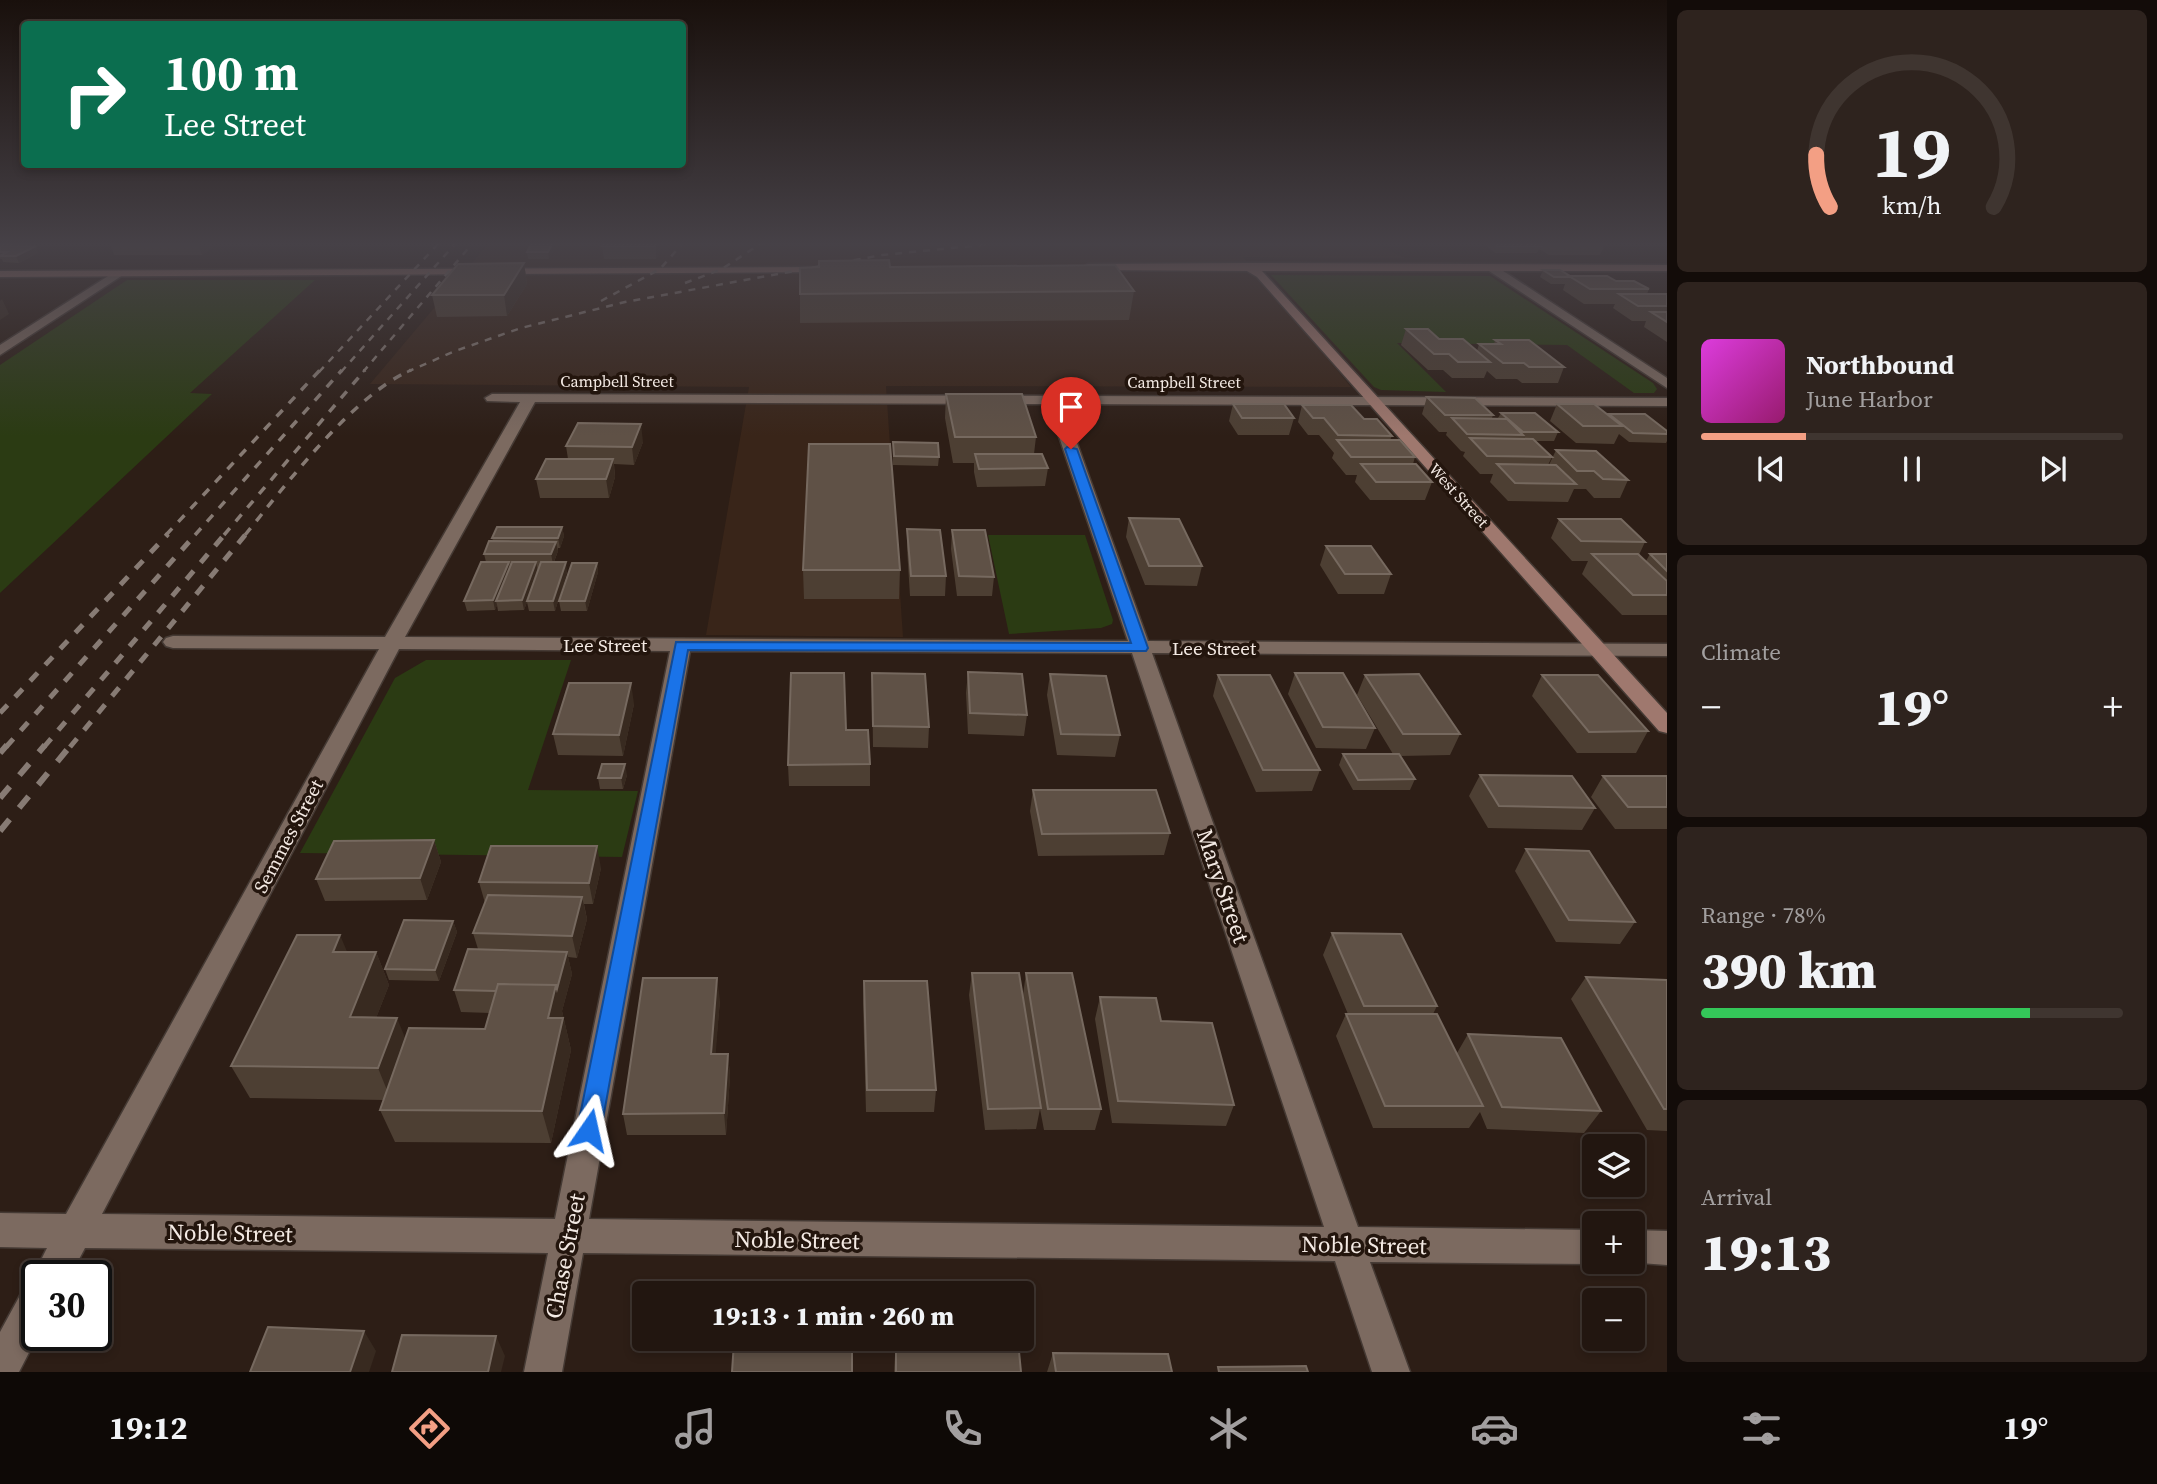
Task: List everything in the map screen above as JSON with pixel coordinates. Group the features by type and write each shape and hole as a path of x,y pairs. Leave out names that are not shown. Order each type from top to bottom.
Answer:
{"main road":[{"name":"West Street","path":"1291,308 1667,726"}],"street":[{"path":"0,351 66,308"},
{"path":"1552,308 1667,384"},
{"name":"Campbell Street","path":"492,398 1667,402"},
{"name":"Semmes Street","path":"60,1260 393,643 530,398"},
{"name":"Mary Street","path":"1054,400 1391,1372"},
{"name":"Lee Street","path":"173,642 1667,650"},
{"name":"Chase Street","path":"543,1372 681,645"},
{"name":"Noble Street","path":"0,1230 1582,1247"},
{"path":"1645,1247 1667,1248"},
{"path":"0,1369 21,1330"}],"shaded area":[{"path":"434,308 1285,308 1351,387 886,386 903,637 706,635 749,387 370,384"}],"green space":[{"path":"85,308 284,308 190,393 212,394 0,593 0,365"},
{"path":"1301,308 1539,308 1653,383 1657,389 1654,393 1634,393 1567,345 1397,343 1446,392 1381,390 1374,387"},
{"path":"988,535 1085,535 1113,620 1112,624 1101,628 1009,634"},
{"path":"426,660 571,660 528,790 638,791 622,857 300,853 395,678"}],"building":[{"path":"1651,312 1667,312 1667,322"},
{"path":"1406,329 1428,329 1439,339 1463,339 1490,362 1458,362 1449,354 1434,354"},
{"path":"1495,340 1529,340 1564,367 1529,367 1524,363 1503,363 1479,344 1501,344"},
{"path":"946,394 1022,394 1036,437 955,437"},
{"path":"1427,397 1475,398 1493,415 1445,415"},
{"path":"1233,404 1284,404 1294,418 1242,418"},
{"path":"1557,404 1594,404 1622,426 1583,426"},
{"path":"1302,405 1351,405 1364,419 1377,419 1392,436 1338,435 1324,418 1313,418"},
{"path":"1501,413 1535,413 1558,432 1523,432"},
{"path":"1609,414 1645,414 1667,431 1667,434 1633,433"},
{"path":"1452,418 1507,419 1523,435 1467,434"},
{"path":"578,423 641,424 632,447 566,446"},
{"path":"1470,438 1533,439 1552,457 1487,456"},
{"path":"1337,440 1400,440 1415,457 1351,457"},
{"path":"893,442 938,443 939,457 894,456"},
{"path":"809,444 890,444 900,570 803,570"},
{"path":"1556,450 1596,451 1628,480 1603,479 1594,471 1577,471"},
{"path":"975,454 1042,454 1048,468 979,469"},
{"path":"546,459 613,459 606,479 536,479"},
{"path":"1361,464 1416,464 1432,482 1376,482"},
{"path":"1497,464 1556,465 1576,484 1515,483"},
{"path":"1129,518 1179,519 1202,566 1149,566"},
{"path":"1559,519 1621,519 1645,542 1581,541"},
{"path":"497,527 562,527 558,538 492,538"},
{"path":"907,529 940,530 946,576 911,576"},
{"path":"952,530 985,530 994,577 959,576"},
{"path":"489,541 556,542 551,554 484,554"},
{"path":"1326,546 1371,546 1391,574 1345,574"},
{"path":"1592,554 1638,554 1667,581 1667,595 1633,595"},
{"path":"1650,554 1667,554 1667,571"},
{"path":"481,562 509,562 493,600 464,601"},
{"path":"512,562 536,562 522,600 496,601"},
{"path":"541,562 566,562 553,601 527,601"},
{"path":"572,563 597,563 585,601 559,601"},
{"path":"968,672 1022,674 1027,715 970,713"},
{"path":"791,673 844,673 846,730 868,730 870,764 788,765"},
{"path":"872,673 925,674 929,727 873,726"},
{"path":"1295,673 1343,673 1375,728 1323,727"},
{"path":"1050,674 1106,676 1120,735 1061,734"},
{"path":"1419,674 1460,734 1403,734 1365,675"},
{"path":"1218,675 1270,675 1320,770 1263,770"},
{"path":"1542,675 1598,675 1648,731 1589,732"},
{"path":"569,683 631,683 619,735 553,734"},
{"path":"1343,754 1399,754 1415,779 1358,780"},
{"path":"602,764 625,764 621,778 598,778"},
{"path":"1480,775 1572,776 1595,808 1499,806"},
{"path":"1603,776 1667,776 1667,807 1628,807"},
{"path":"1033,790 1156,790 1170,833 1042,834"},
{"path":"434,840 420,878 316,879 334,841"},
{"path":"491,846 597,846 589,883 479,882"},
{"path":"1526,849 1589,851 1635,922 1569,920"},
{"path":"488,895 582,897 572,936 473,933"},
{"path":"404,920 453,921 435,970 385,969"},
{"path":"1332,933 1401,934 1437,1006 1364,1006"},
{"path":"297,935 340,935 333,952 376,952 350,1017 397,1018 378,1068 231,1066"},
{"path":"468,949 567,952 557,989 556,985 498,984 496,991 454,990"},
{"path":"972,973 1019,973 1041,1108 988,1109"},
{"path":"1026,973 1072,973 1101,1109 1048,1109"},
{"path":"1586,977 1667,980 1667,1109 1664,1109"},
{"path":"643,978 717,978 711,1054 728,1054 724,1113 623,1114"},
{"path":"864,981 927,981 936,1090 867,1090"},
{"path":"498,984 556,985 548,1018 563,1018 542,1111 380,1110 409,1028 485,1029"},
{"path":"1100,997 1156,998 1161,1021 1212,1023 1234,1105 1118,1101"},
{"path":"1346,1014 1437,1014 1483,1106 1385,1106"},
{"path":"1468,1034 1561,1038 1601,1111 1502,1107"},
{"path":"268,1327 364,1331 350,1372 250,1372"},
{"path":"402,1335 496,1336 488,1372 392,1372"},
{"path":"733,1351 852,1351 852,1372 732,1372"},
{"path":"896,1351 1019,1351 1021,1372 896,1372"},
{"path":"1053,1353 1168,1354 1172,1372 1056,1372"},
{"path":"1306,1366 1308,1372 1219,1372 1218,1367"}],"railway":[{"path":"319,372 378,308"},
{"path":"341,372 398,308"},
{"path":"363,372 417,308"},
{"path":"409,371 455,351 521,328 601,308"},
{"path":"166,535 320,370"},
{"path":"195,535 342,370"},
{"path":"224,535 365,370"},
{"path":"245,535 344,420 366,399 409,371"},
{"path":"0,713 168,534"},
{"path":"6,747 196,534"},
{"path":"44,747 225,534"},
{"path":"70,747 246,534"},
{"path":"0,753 7,745"},
{"path":"0,798 45,745"},
{"path":"0,831 71,745"}],"route":[{"path":"589,1130 681,645 1140,648 1071,449"}]}
